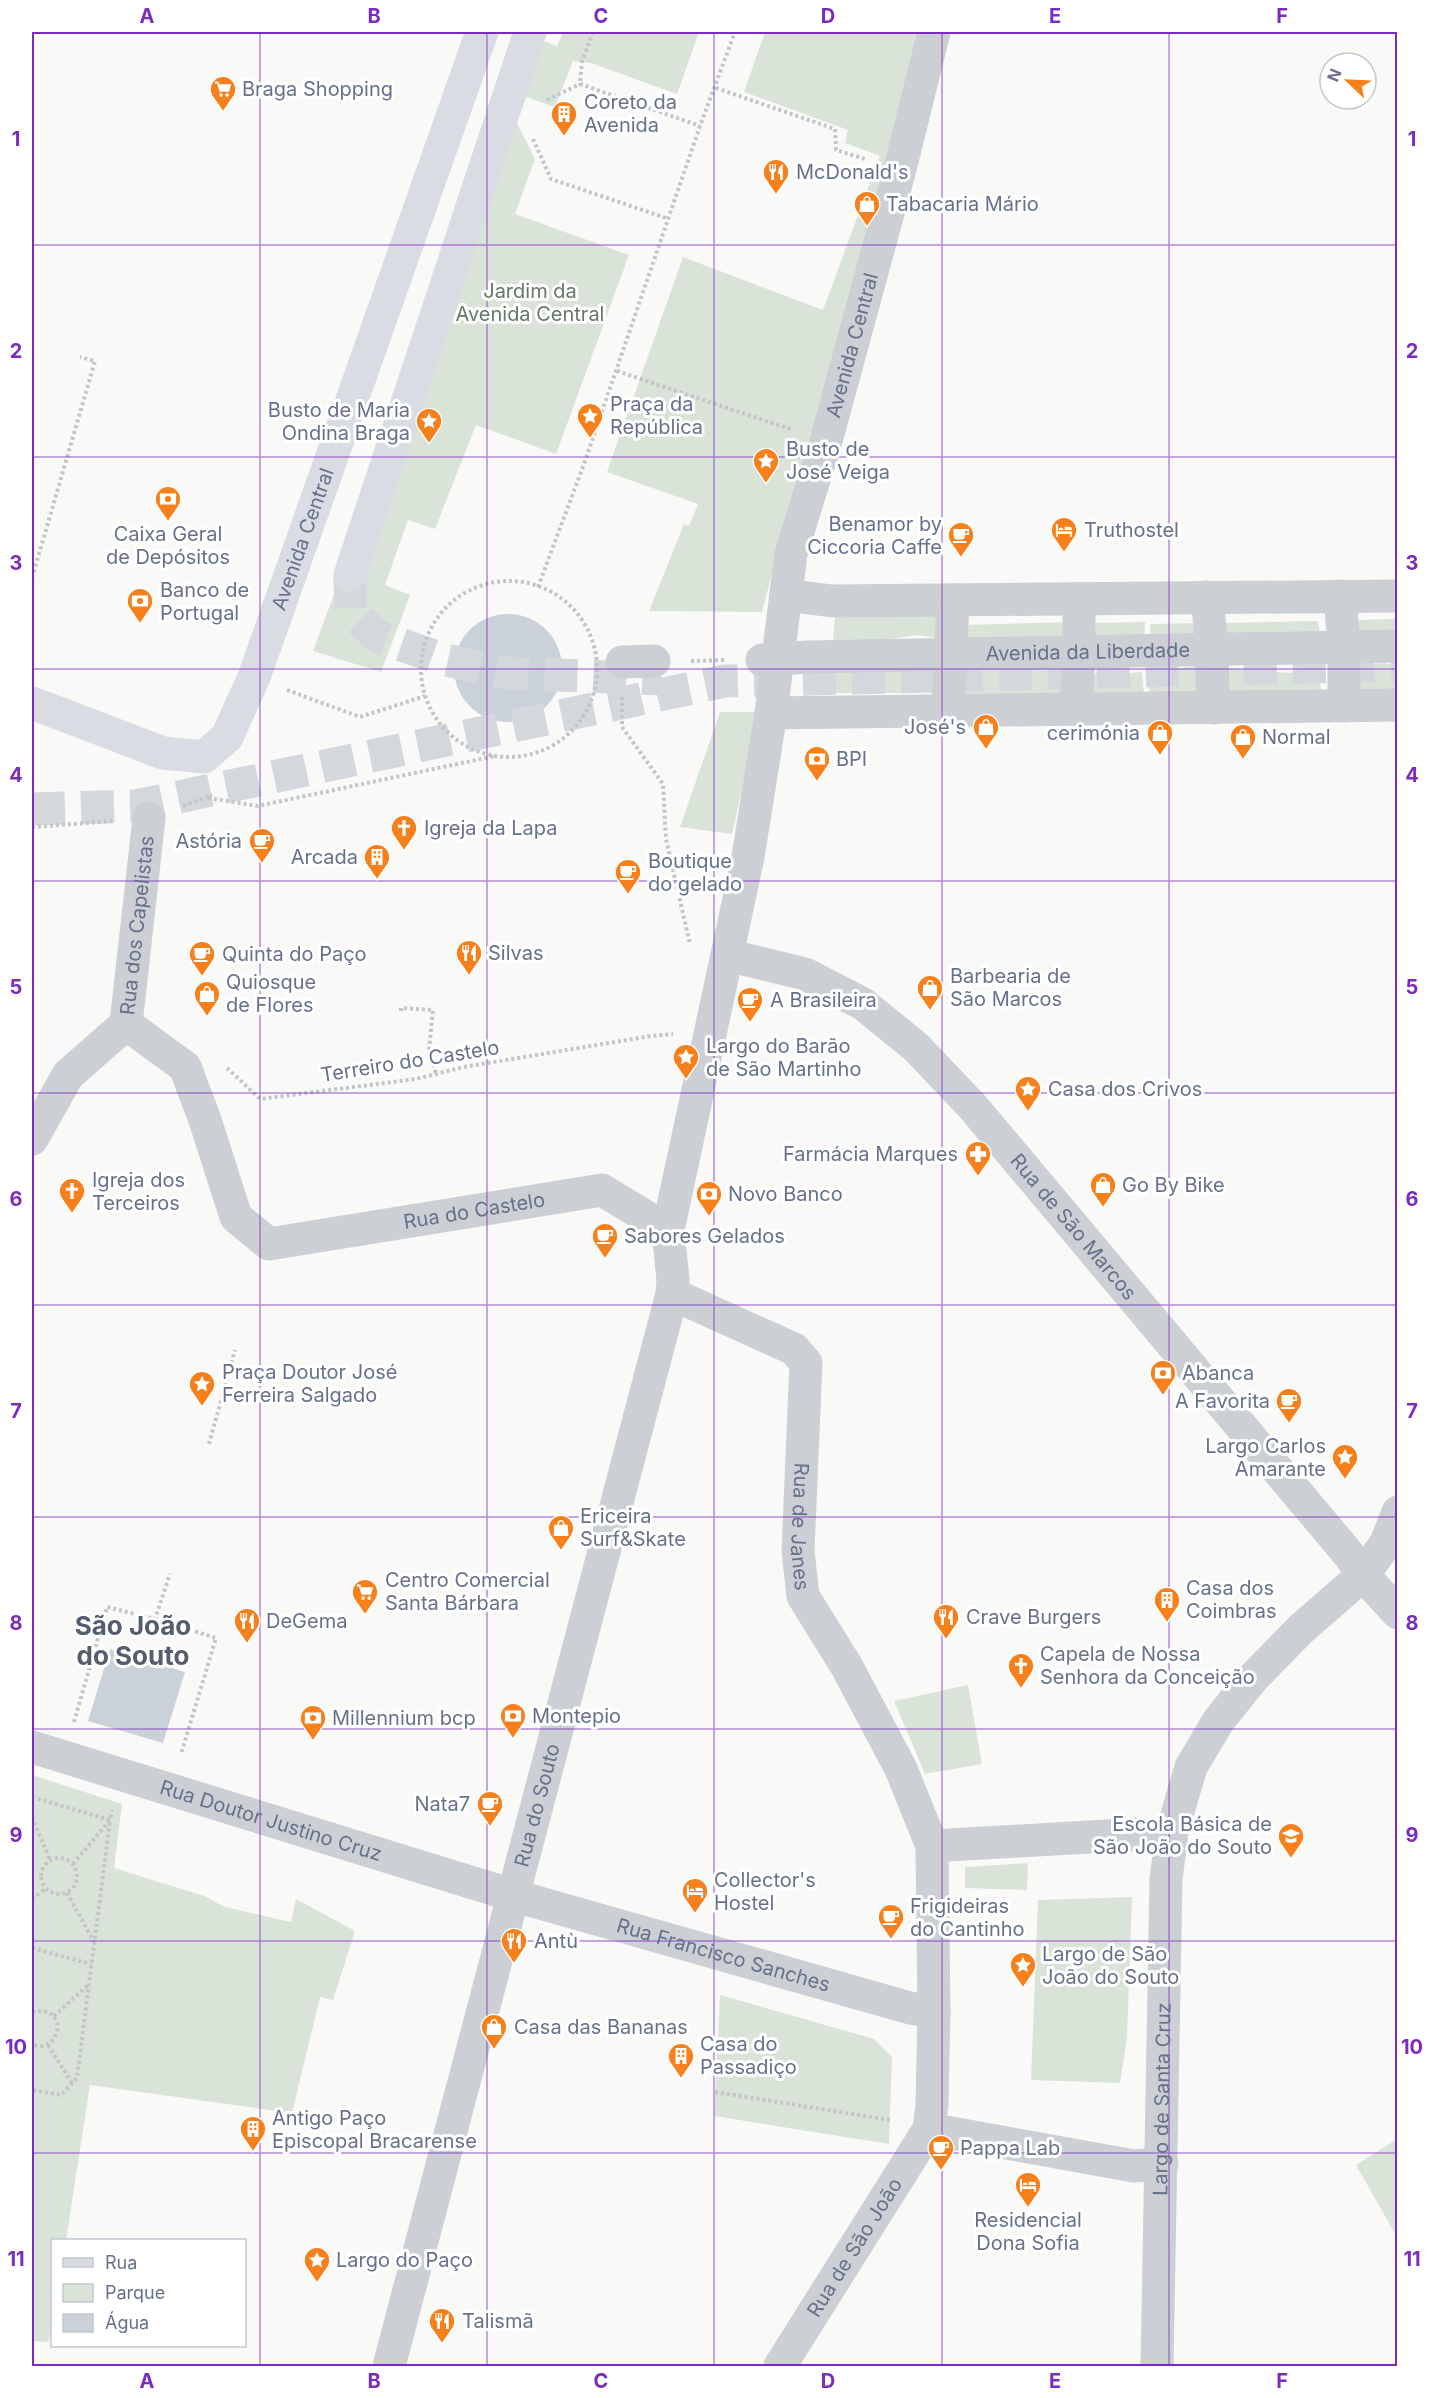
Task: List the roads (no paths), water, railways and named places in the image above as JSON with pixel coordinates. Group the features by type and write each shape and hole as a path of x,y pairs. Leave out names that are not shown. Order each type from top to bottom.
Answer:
{"street":[{"name":"Avenida Central","path":"32,702 163,753 204,757 227,737 254,677 482,32"},
{"path":"350,575 530,32"},
{"name":"Avenida Central","path":"672,1287 668,1230 748,857 771,713 770,660 786,595 791,554 826,441 900,169 934,32"},
{"path":"786,595 831,601 1398,596"},
{"path":"1340,596 1344,647 1344,706"},
{"path":"1207,597 1212,649 1213,708"},
{"path":"1076,710 1079,599"},
{"path":"948,712 952,600"},
{"name":"Avenida da Liberdade","path":"770,660 808,657 1398,646"},
{"path":"771,713 1398,705"},
{"name":"Rua dos Capelistas","path":"32,1139 68,1075 126,1024 149,818"},
{"name":"Rua de São Marcos","path":"727,955 805,974 863,1005 916,1047 981,1116 1350,1556 1363,1575 1398,1613"},
{"name":"Rua do Castelo","path":"126,1024 185,1067 205,1119 236,1217 263,1255 602,1190 668,1230"},
{"name":"Rua de Janes","path":"672,1287 794,1349 806,1363 798,1551 803,1596 847,1667 901,1769 933,1858"},
{"name":"Rua do Souto","path":"389,2367 388,2328 512,1895 672,1287"},
{"path":"1363,1575 1386,1543 1398,1512"},
{"name":"Largo de Santa Cruz","path":"1157,2367 1166,1879 1172,1832 1191,1767 1219,1720 1253,1678 1301,1629 1363,1575"},
{"name":"Rua Doutor Justino Cruz","path":"32,1747 512,1895"},
{"path":"1140,1834 933,1858 934,2012 931,2117 1134,2166 1162,2164"},
{"name":"Rua Francisco Sanches","path":"512,1895 909,2008 934,2012"},
{"name":"Rua de São João","path":"780,2367 931,2117"}],"water":[{"path":"508,614 529,618 547,629 558,647 562,668 558,689 547,707 529,718 508,722 487,718 469,707 458,689 454,668 458,647 469,629 487,618"},
{"path":"110,1649 185,1672 163,1743 88,1721"}],"tunnel":[{"path":"350,575 351,611 377,636 442,659 507,673 661,679"},
{"path":"32,809 136,806 725,681 1398,665"}],"place":[{"name":"Braga Shopping","path":"223,112"},
{"name":"Coreto da Avenida","path":"564,137"},
{"name":"McDonald's","path":"776,195"},
{"name":"Tabacaria Mário","path":"867,227"},
{"name":"Praça da República","path":"590,439"},
{"name":"Busto de Maria Ondina Braga","path":"429,444"},
{"name":"Busto de José Veiga","path":"766,484"},
{"name":"Caixa Geral de Depósitos","path":"168,522"},
{"name":"Truthostel","path":"1064,553"},
{"name":"Benamor by Ciccoria Caffe","path":"961,558"},
{"name":"Banco de Portugal","path":"140,624"},
{"name":"José's","path":"986,750"},
{"name":"cerimónia","path":"1160,756"},
{"name":"Normal","path":"1243,760"},
{"name":"BPI","path":"817,782"},
{"name":"Igreja da Lapa","path":"404,851"},
{"name":"Astória","path":"262,864"},
{"name":"Arcada","path":"377,880"},
{"name":"Boutique do gelado","path":"628,895"},
{"name":"Silvas","path":"469,976"},
{"name":"Quinta do Paço","path":"202,977"},
{"name":"Barbearia de São Marcos","path":"930,1011"},
{"name":"Quiosque de Flores","path":"207,1017"},
{"name":"A Brasileira","path":"750,1023"},
{"name":"Largo do Barão de São Martinho","path":"686,1080"},
{"name":"Casa dos Crivos","path":"1028,1112"},
{"name":"Farmácia Marques","path":"978,1177"},
{"name":"Go By Bike","path":"1103,1208"},
{"name":"Igreja dos Terceiros","path":"72,1214"},
{"name":"Novo Banco","path":"709,1217"},
{"name":"Sabores Gelados","path":"605,1259"},
{"name":"Abanca","path":"1163,1396"},
{"name":"Praça Doutor José Ferreira Salgado","path":"202,1407"},
{"name":"A Favorita","path":"1289,1424"},
{"name":"Largo Carlos Amarante","path":"1345,1480"},
{"name":"Ericeira Surf&Skate","path":"561,1551"},
{"name":"Centro Comercial Santa Bárbara","path":"365,1615"},
{"name":"Casa dos Coimbras","path":"1167,1623"},
{"name":"Crave Burgers","path":"946,1640"},
{"name":"DeGema","path":"247,1644"},
{"name":"Capela de Nossa Senhora da Conceição","path":"1021,1689"},
{"name":"Montepio","path":"513,1739"},
{"name":"Millennium bcp","path":"313,1741"},
{"name":"Nata7","path":"490,1827"},
{"name":"Escola Básica de São João do Souto","path":"1291,1859"},
{"name":"Collector's Hostel","path":"695,1914"},
{"name":"Frigideiras do Cantinho","path":"891,1940"},
{"name":"Antù","path":"514,1964"},
{"name":"Largo de São João do Souto","path":"1023,1988"},
{"name":"Casa das Bananas","path":"494,2050"},
{"name":"Casa do Passadiço","path":"681,2079"},
{"name":"Antigo Paço Episcopal Bracarense","path":"253,2152"},
{"name":"Pappa Lab","path":"941,2171"},
{"name":"Residencial Dona Sofia","path":"1028,2208"},
{"name":"Largo do Paço","path":"317,2283"},
{"name":"Talismã","path":"442,2344"}],"district":[{"name":"São João do Souto","path":"133,1640"}],"park label":[{"name":"Jardim da Avenida Central","path":"530,302"}]}
